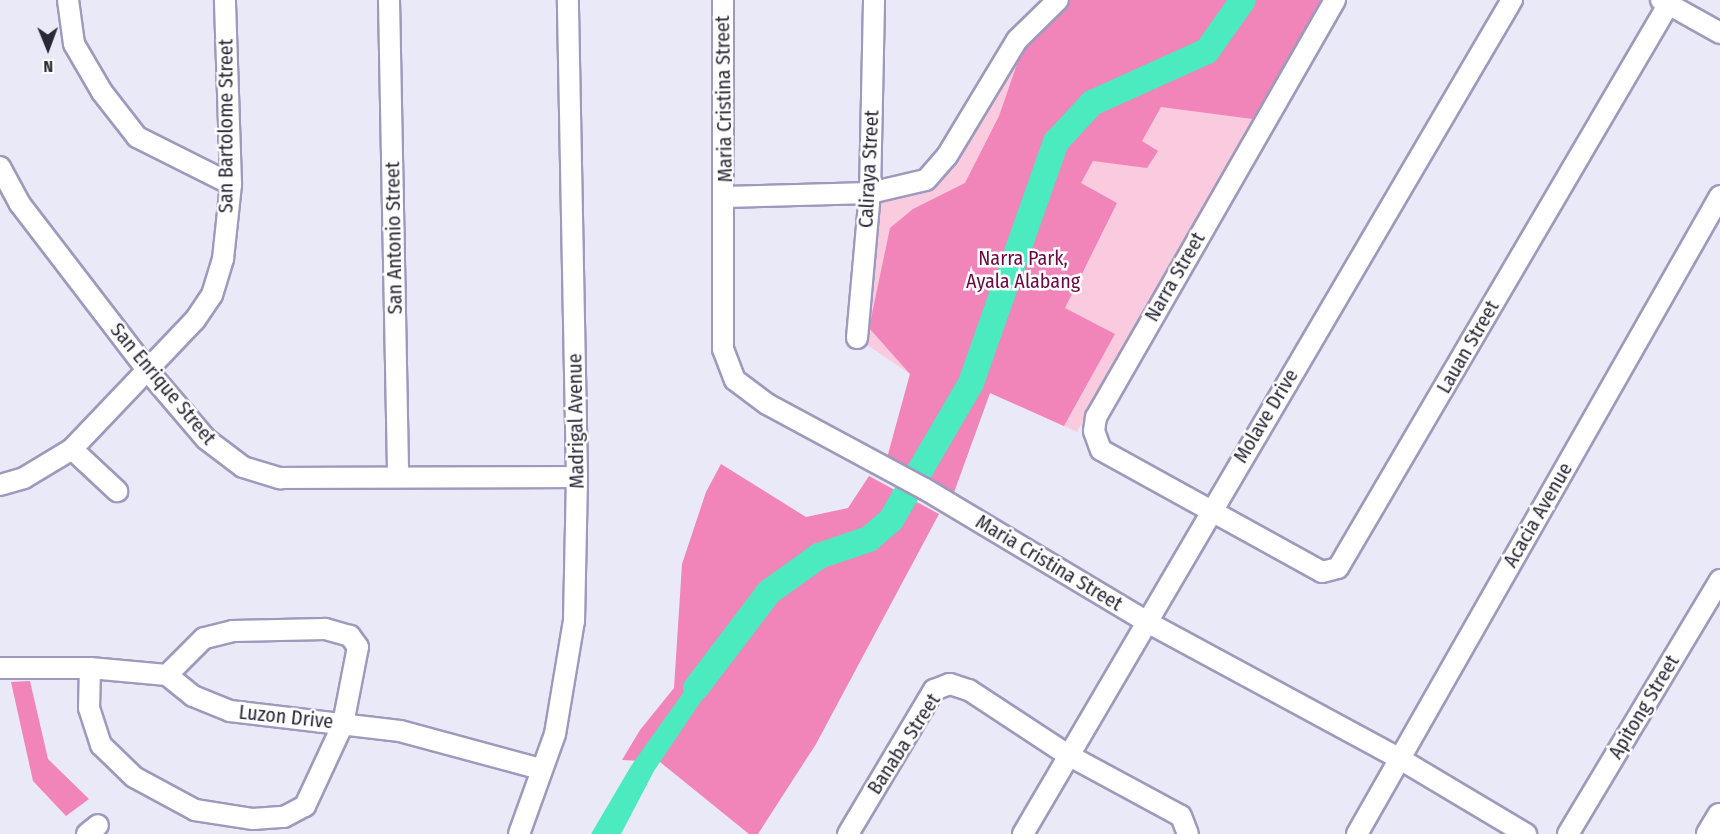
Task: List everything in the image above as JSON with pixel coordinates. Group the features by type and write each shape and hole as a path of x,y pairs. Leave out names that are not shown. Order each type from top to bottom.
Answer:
{"main road":[{"path":"1709,834 1720,816"}],"street":[{"path":"68,0 74,44 102,92 137,137 231,183"},
{"name":"San Bartolome Street","path":"0,485 24,478 72,449 195,320 212,295 223,259 231,183 225,0"},
{"name":"San Antonio Street","path":"389,0 398,476"},
{"name":"Madrigal Avenue","path":"519,834 563,701 574,621 577,477 568,0"},
{"name":"Maria Cristina Street","path":"723,0 725,197 723,350 735,380 767,404 925,489 1147,622 1400,759 1526,834"},
{"name":"Caliraya Street","path":"857,338 870,193 874,0"},
{"name":"Maria Cristina Street","path":"725,197 870,193 926,180 947,156 1039,7 1058,0"},
{"name":"Narra Street","path":"1210,509 1101,450 1094,431 1096,417 1335,0"},
{"name":"Molave Drive","path":"1023,834 1210,509 1512,0"},
{"path":"1667,1 1720,33"},
{"name":"Lauan Street","path":"1210,509 1322,572 1338,568 1667,1"},
{"name":"San Enrique Street","path":"0,167 20,204 148,371 206,439 243,467 280,478 577,477"},
{"name":"Acacia Avenue","path":"1357,834 1720,196"},
{"path":"72,449 117,491"},
{"name":"Apitong Street","path":"1568,834 1720,580"},
{"path":"0,668 90,668 167,675 204,638 232,631 325,629 350,636 358,647 357,669 342,724 304,806 284,817 253,819 195,810 134,777 101,745 89,708 90,668"},
{"name":"Luzon Drive","path":"167,675 193,696 230,711 400,731 541,769"},
{"name":"Banaba Street","path":"848,834 934,690 950,684 969,690 1068,755 1181,816 1188,834"}],"green space":[{"name":"Narra Park, Ayala Alabang","path":"1066,0 1330,0 1260,120 1161,107 1142,141 1158,151 1147,168 1093,161 1081,183 1117,203 1065,308 1115,334 1064,426 990,393 953,495 887,458 910,374 869,328 890,228 913,209 965,183 999,116 1024,44"},
{"name":"Narra Park, Ayala Alabang","path":"1330,0 1077,432 990,393 953,495 887,458 910,374 857,338 872,193 926,181 1024,44"},
{"path":"721,464 806,517 848,508 869,476 939,514 816,744 758,834 749,834 660,762 622,760 640,730 674,688 682,564 706,492"},
{"path":"30,681 48,759 89,799 66,816 33,781 11,682"}],"shaded area":[{"path":"710,655 724,667 654,771 621,834 591,834 631,766"}],"waterway":[{"path":"696,688 769,592 819,556 869,539 891,520 971,383 1056,142 1092,103 1207,51 1243,0"}]}
